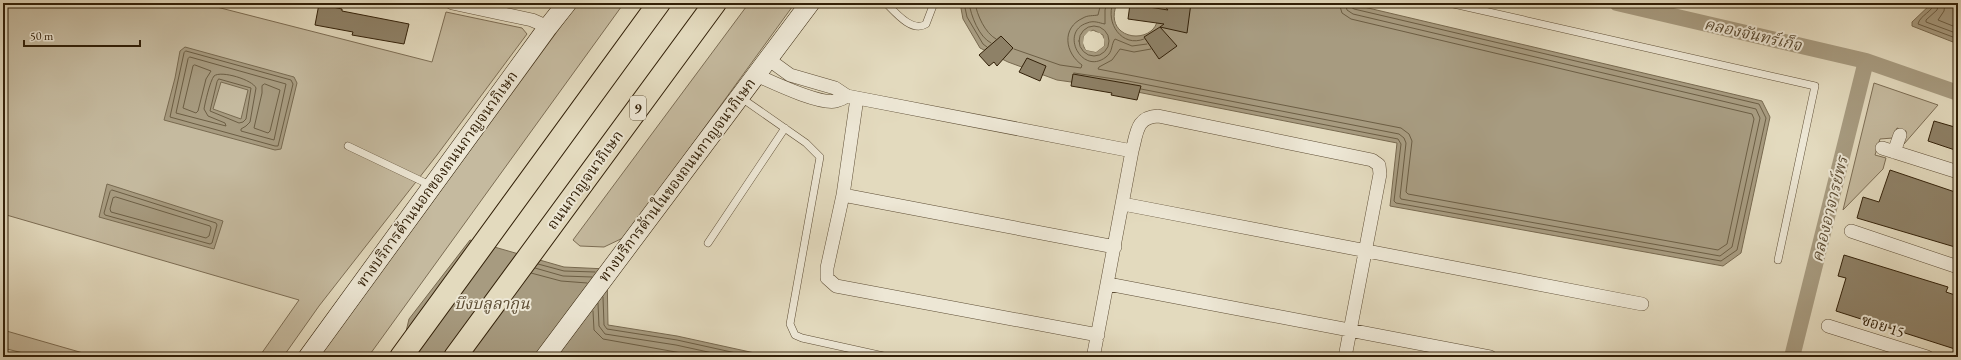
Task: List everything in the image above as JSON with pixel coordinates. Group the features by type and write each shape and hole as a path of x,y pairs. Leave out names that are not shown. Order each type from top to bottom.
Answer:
{"highway":[{"path":"401,357 660,3"},
{"name":"ถนนกาญจนาภิเษก","path":"455,357 715,3"}],"main road":[{"name":"ทางบริการด้านนอกของถนนกาญจนาภิเษก","path":"308,357 567,3"},
{"name":"ทางบริการด้านในของถนนกาญจนาภิเษก","path":"545,357 810,3"}],"street":[{"path":"452,3 532,20 548,27"},
{"path":"768,59 790,75 835,88 852,97 1132,151"},
{"path":"756,75 794,93 814,98 835,102 852,97"},
{"path":"852,97 843,195 827,268 827,278 836,286 1098,335"},
{"path":"1096,357 1094,353 1132,151 1139,125 1143,119 1149,116 1158,116 1372,160 1379,165 1380,174 1345,357"},
{"path":"1900,135 1888,150 1958,172"},
{"path":"843,195 1114,247"},
{"path":"1123,204 1642,304"},
{"path":"1851,231 1958,267"},
{"path":"1108,284 1490,357"},
{"name":"ซอย 15","path":"1828,326 1927,357"}],"lane":[{"path":"886,3 912,25 918,27 926,24 934,3"},
{"path":"1449,3 1815,86 1778,260"},
{"path":"740,96 817,152 820,157 790,324 791,328 795,335 802,338 888,357"},
{"path":"708,243 785,128"},
{"path":"348,146 432,186"}],"shaded area":[{"path":"3,3 201,3 432,62 446,12 522,28 527,34 437,155 319,306 283,357 259,357 299,300 3,214"},
{"path":"578,3 624,3 368,357 319,357"},
{"path":"749,3 795,3 625,237 604,247 580,246 573,240"},
{"path":"1874,83 1938,105 1904,144 1906,131 1897,128 1893,138 1880,139 1875,155 1886,158 1883,169 1843,210"},
{"path":"3,330 97,357 39,357 3,348"}],"water":[{"path":"960,3 1117,3 1114,17 1118,28 1126,34 1136,36 1146,34 1154,28 1158,17 1155,3 1347,3 1762,101 1770,117 1741,253 1723,266 1390,206 1397,143 1127,90 1057,80 1008,62 980,48 963,19","holes":["1093,30 1103,35 1104,46 1096,52 1086,50 1084,47 1084,36"]},
{"path":"1932,3 1958,3 1958,40 1953,42 1912,26 1912,22"},
{"path":"185,47 294,77 297,83 281,149 275,150 164,120 175,78 180,51","holes":["221,82 248,90 241,119 213,109"]},
{"path":"107,184 223,221 214,249 99,217"},
{"name":"บึงบลูลากูน","path":"470,240 564,267 607,269 608,325 677,336 773,357 400,357 409,319"}],"pier":[{"path":"1089,31 1100,33 1104,39 1104,46 1096,52 1086,50 1083,43 1084,36","holes":["1093,32 1099,34 1102,39 1102,45 1096,50 1088,48 1085,43 1086,37"]}],"building":[{"path":"1162,3 1191,3 1187,33 1160,27 1164,24 1128,19 1130,4 1168,10"},
{"path":"319,4 342,9 342,11 409,24 404,44 352,35 353,32 315,25"},
{"path":"1160,27 1177,46 1159,59 1144,37"},
{"path":"1001,36 1013,48 997,66 994,62 989,66 979,55"},
{"path":"1027,58 1046,66 1040,81 1019,72"},
{"path":"1073,74 1141,86 1137,100 1111,95 1112,93 1071,86"},
{"path":"1934,121 1958,128 1958,151 1928,141"},
{"path":"1890,170 1958,193 1958,215 1954,227 1958,228 1958,245 1955,247 1857,218 1863,197 1879,202"},
{"path":"1844,255 1948,287 1946,292 1958,296 1958,350 1836,311 1846,278 1838,276"}],"waterway":[{"name":"คลองจันทร์เก็จ","path":"1617,3 1866,61 1958,93"},
{"name":"คลองอาจารย์พร","path":"1792,357 1866,61"}]}
